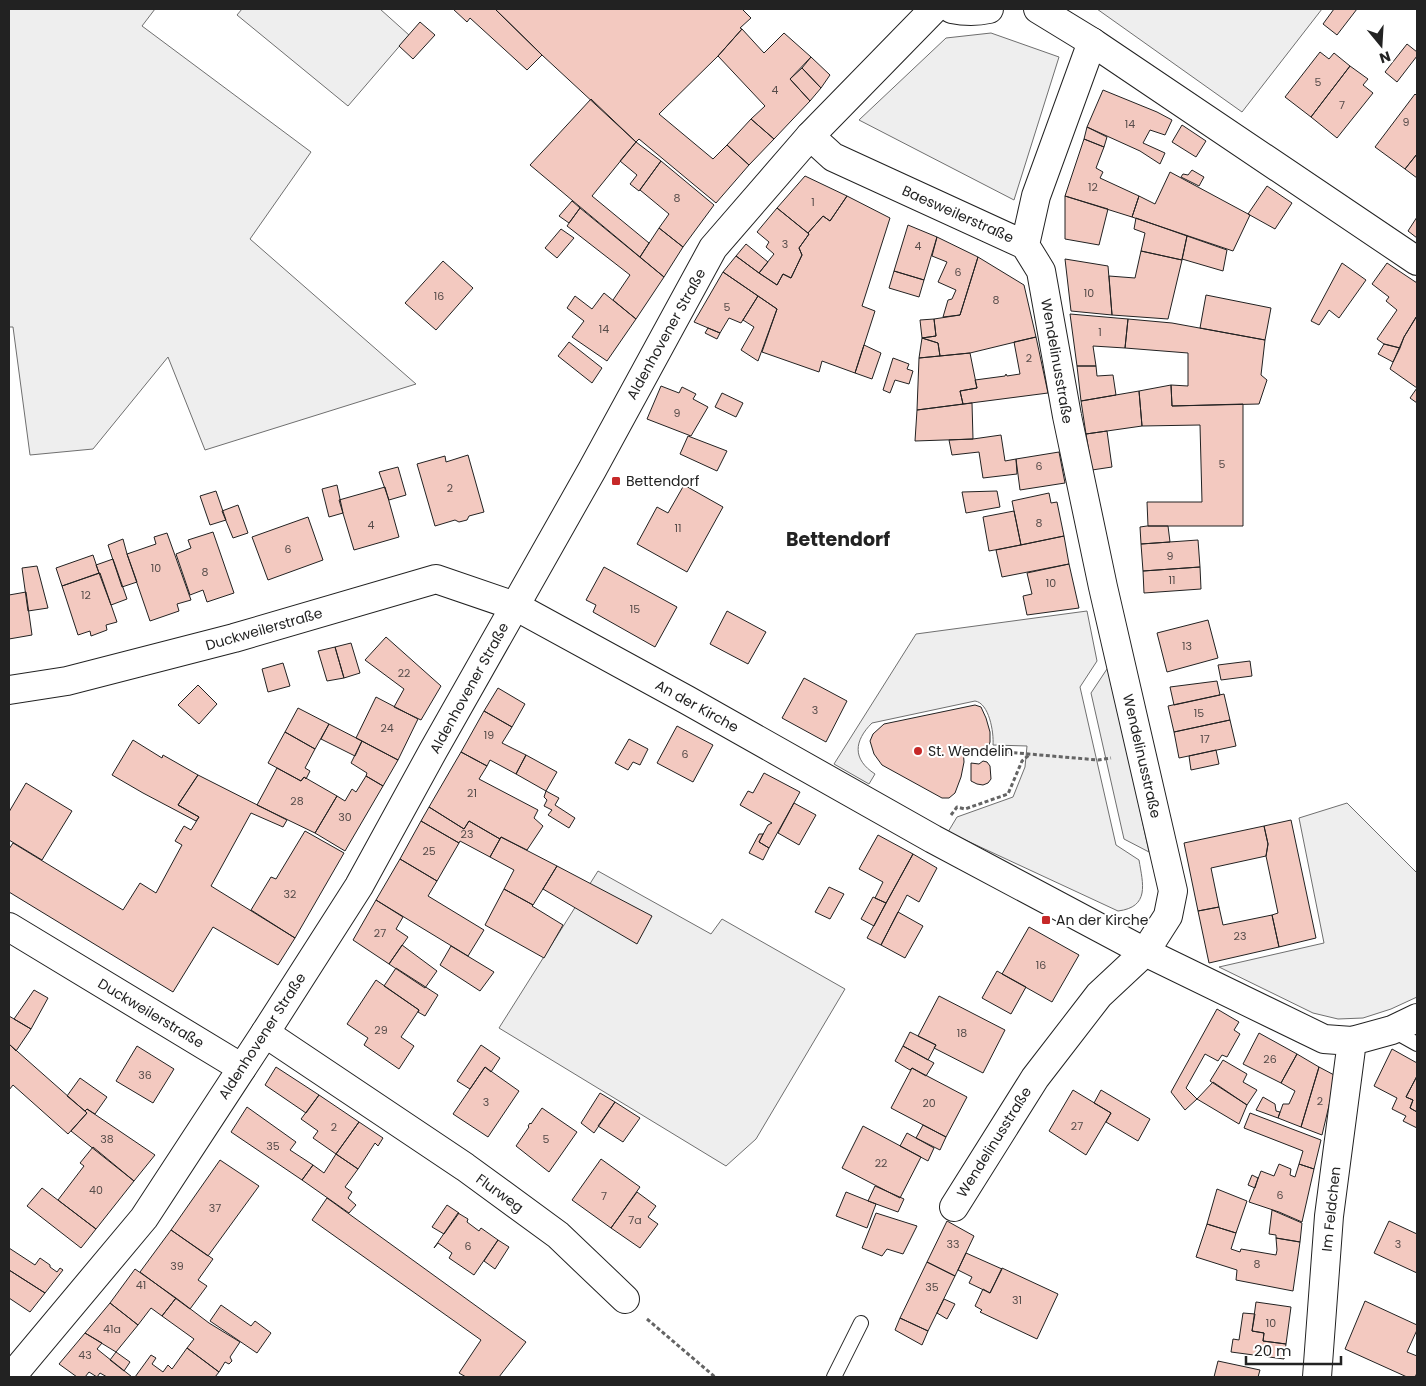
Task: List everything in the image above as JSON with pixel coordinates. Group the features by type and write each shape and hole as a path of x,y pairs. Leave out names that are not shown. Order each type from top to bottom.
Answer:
{"street":[{"name":"Aldenhovener Straße","path":"11,1377 144,1218 359,886 592,470 713,248 810,136 934,9"},
{"path":"952,9 971,12 989,9"},
{"path":"1038,9 1092,42 1417,261"},
{"name":"Baesweilerstraße","path":"810,136 833,157 1025,245 1036,196 1092,42"},
{"name":"Wendelinusstraße","path":"954,1207 1035,1078 1099,995 1145,952 1168,916 1173,891 1067,416 1041,271 1025,245"},
{"name":"Duckweilerstraße","path":"9,690 67,681 123,667 234,638 436,579 515,606"},
{"name":"An der Kirche","path":"515,606 687,700 933,839 1145,952 1324,1039 1352,1040 1392,1030 1417,1018"},
{"name":"Duckweilerstraße","path":"9,927 242,1068"},
{"name":"Flurweg","path":"265,1033 465,1167 558,1235 624,1299"},
{"name":"Im Feldchen","path":"1317,1377 1329,1216 1352,1040"}],"lane":[{"path":"1392,1030 1417,1044"},
{"path":"834,1377 861,1324"}],"path":[{"path":"994,751 1098,760 1141,751"},
{"path":"933,839 957,807 964,809 1008,794 1022,761 1029,755"},
{"path":"624,1299 715,1377"}],"shaded area":[{"path":"9,9 155,9 142,26 311,152 250,239 416,384 205,450 168,357 93,449 30,455 13,327 9,327"},
{"path":"242,9 380,9 409,35 348,106 237,15"},
{"path":"1097,9 1322,9 1242,112"},
{"path":"991,33 1059,57 1014,200 859,120 946,38"},
{"path":"1087,611 1097,661 1080,687 1116,845 1139,860 1143,886 1140,899 1135,905 1118,911 948,832 957,817 1013,797 1025,767 1027,746 993,745 990,719 980,703 975,701 872,723 862,736 858,750 862,762 875,774 869,784 834,764 916,634"},
{"path":"1109,666 1149,852 1124,839 1091,693"},
{"path":"1347,803 1417,873 1417,997 1391,1009 1363,1018 1338,1019 1313,1013 1219,967 1324,943 1299,818"},
{"path":"598,871 711,934 722,919 845,989 756,1139 726,1166 499,1028"}],"building":[{"path":"453,9 495,9 542,55 527,70 470,18 467,22"},
{"path":"495,9 742,9 751,18 740,28 742,29 718,56 659,114 713,159 727,145 749,165 716,203 639,139 636,142"},
{"path":"1334,9 1357,9 1337,35 1323,24"},
{"path":"420,22 435,35 413,59 399,46"},
{"path":"742,29 764,53 784,33 811,57 790,79 810,101 774,139 751,119 765,106 718,56"},
{"path":"1407,44 1417,52 1417,56 1397,82 1385,72"},
{"path":"1320,52 1329,59 1334,53 1350,66 1311,117 1285,97"},
{"path":"811,57 830,75 821,88 802,68"},
{"path":"1350,66 1368,79 1363,85 1373,93 1337,138 1311,117"},
{"path":"802,68 821,88 810,101 790,79"},
{"path":"1103,90 1172,120 1165,135 1150,130 1143,143 1165,153 1160,164 1140,151 1087,127"},
{"path":"1415,94 1417,96 1417,154 1405,169 1375,147"},
{"path":"591,99 636,142 592,196 649,243 640,257 530,165"},
{"path":"751,119 774,139 749,165 727,145"},
{"path":"1182,125 1206,141 1196,157 1172,142"},
{"path":"1087,127 1107,137 1104,147 1084,139"},
{"path":"1084,139 1104,147 1096,168 1103,172 1100,178 1139,196 1132,217 1065,196"},
{"path":"636,142 661,161 639,191 630,184 637,175 620,161"},
{"path":"1417,154 1417,178 1405,169"},
{"path":"661,161 714,205 683,247 659,228 669,214 640,190"},
{"path":"1192,170 1204,177 1199,186 1181,177 1183,174 1188,175"},
{"path":"1170,172 1250,215 1233,251 1132,217 1139,196 1155,204"},
{"path":"805,176 847,196 830,221 823,216 808,233 777,208"},
{"path":"1267,186 1292,203 1275,229 1248,214"},
{"path":"847,196 890,218 862,306 875,311 855,373 822,361 819,372 762,352 777,309 723,272 736,256 777,285 783,274 791,278 802,255 799,248 808,233 823,216 830,221"},
{"path":"1065,196 1108,209 1099,245 1065,239"},
{"path":"572,201 580,208 569,223 559,216"},
{"path":"580,208 664,277 636,319 613,300 630,275 567,226"},
{"path":"777,208 809,234 799,248 802,255 791,278 783,274 777,285 759,273 774,254 766,247 769,242 757,232"},
{"path":"1417,217 1417,238 1408,231"},
{"path":"1136,218 1187,236 1182,260 1141,251 1145,233 1134,229"},
{"path":"908,225 937,237 924,280 894,271"},
{"path":"659,228 683,247 664,277 640,257"},
{"path":"561,229 574,238 557,258 545,248"},
{"path":"1187,236 1227,250 1223,271 1182,259"},
{"path":"937,237 978,257 960,315 943,317 948,300 952,299 956,290 938,282 947,262 932,256"},
{"path":"746,244 768,262 759,273 736,256"},
{"path":"1141,251 1182,260 1168,319 1112,315 1109,276 1135,278"},
{"path":"978,257 1024,285 1036,337 970,353 940,356 938,343 922,338 936,336 934,319 960,315"},
{"path":"1065,259 1108,266 1112,315 1071,311"},
{"path":"443,261 473,288 436,330 405,303"},
{"path":"1342,263 1366,280 1339,318 1329,310 1319,325 1311,321"},
{"path":"1387,263 1417,283 1417,316 1404,337 1400,348 1384,344 1377,339 1397,310 1386,301 1389,297 1372,284"},
{"path":"894,271 924,280 919,297 889,288"},
{"path":"723,272 758,296 741,323 729,318 720,333 694,322"},
{"path":"604,293 636,319 607,361 572,337 584,321 567,308 575,296 592,309"},
{"path":"1206,295 1271,308 1265,340 1200,328"},
{"path":"758,296 777,309 758,361 741,350 754,327 743,320"},
{"path":"1070,314 1128,319 1125,348 1093,346 1096,366 1077,366"},
{"path":"1416,317 1417,388 1390,369 1404,337"},
{"path":"934,319 936,336 922,338 920,320"},
{"path":"1128,319 1172,323 1265,340 1261,375 1267,380 1259,404 1172,406 1171,385 1188,386 1188,353 1125,348"},
{"path":"708,328 720,333 717,339 705,333"},
{"path":"1036,337 1048,393 963,404 960,391 977,388 975,380 1005,376 1006,374 1007,376 1020,374 1014,342"},
{"path":"922,338 938,343 940,356 919,358"},
{"path":"569,342 602,368 592,383 558,356"},
{"path":"1384,344 1400,348 1393,362 1378,354"},
{"path":"864,345 881,353 872,379 855,373"},
{"path":"970,353 977,388 960,391 963,404 917,410 919,358"},
{"path":"893,358 909,364 907,369 913,371 909,384 895,380 890,393 883,390"},
{"path":"1077,366 1096,366 1097,376 1113,375 1116,395 1081,401"},
{"path":"1171,385 1172,406 1243,404 1243,526 1148,526 1147,502 1202,502 1200,425 1142,426 1139,391"},
{"path":"661,386 679,393 682,387 696,394 693,399 708,407 691,436 647,419"},
{"path":"1417,388 1417,403 1410,398"},
{"path":"1139,391 1142,426 1086,434 1081,401"},
{"path":"722,393 743,403 736,417 715,407"},
{"path":"972,403 973,439 915,441 917,410"},
{"path":"1107,431 1112,467 1092,470 1086,434"},
{"path":"1001,435 1005,461 1016,459 1017,474 983,478 979,452 952,455 949,440"},
{"path":"688,436 727,451 717,471 680,454"},
{"path":"1059,452 1065,483 1020,490 1016,459"},
{"path":"468,455 484,512 469,516 467,520 459,522 455,520 435,526 417,464 445,456 446,462"},
{"path":"398,467 406,495 389,500 379,472"},
{"path":"337,485 343,513 329,517 322,489"},
{"path":"684,485 723,507 687,572 637,544 657,507 668,513"},
{"path":"385,487 399,537 354,550 339,500"},
{"path":"216,491 226,520 210,525 200,496"},
{"path":"997,491 1000,507 966,513 962,492"},
{"path":"1049,493 1051,503 1057,502 1064,536 1021,545 1012,501"},
{"path":"238,505 248,533 233,538 222,511"},
{"path":"1014,511 1021,545 989,551 983,517"},
{"path":"308,517 323,560 268,580 252,537"},
{"path":"1168,526 1170,542 1141,544 1140,527"},
{"path":"213,532 234,593 207,602 203,590 190,595 176,554 191,548 188,540"},
{"path":"167,533 191,600 177,604 179,611 150,621 127,554 156,544 154,537"},
{"path":"1064,536 1069,564 1002,577 996,550"},
{"path":"123,539 137,582 122,587 108,545"},
{"path":"1198,540 1200,567 1143,571 1141,544"},
{"path":"93,555 99,573 62,586 56,568"},
{"path":"113,559 127,599 111,605 96,565"},
{"path":"1069,564 1079,608 1027,615 1023,596 1032,594 1027,573"},
{"path":"37,566 48,608 28,611 22,568"},
{"path":"604,567 677,607 655,647 593,612 596,605 586,600"},
{"path":"1200,567 1201,589 1144,593 1143,571"},
{"path":"100,573 117,622 106,625 107,630 91,636 90,631 78,635 62,586"},
{"path":"26,592 32,635 9,639 9,595"},
{"path":"727,611 766,632 748,664 710,644"},
{"path":"1208,620 1218,658 1167,672 1157,633"},
{"path":"386,637 441,686 421,720 394,707 404,689 365,660"},
{"path":"351,643 360,673 344,678 335,647"},
{"path":"335,647 344,678 327,681 318,651"},
{"path":"1250,661 1252,676 1221,680 1218,665"},
{"path":"283,663 290,686 268,692 262,669"},
{"path":"804,678 847,701 826,742 782,718"},
{"path":"1217,681 1220,695 1174,705 1170,687"},
{"path":"198,685 217,704 199,724 178,705"},
{"path":"498,688 525,704 512,727 484,711"},
{"path":"1224,694 1230,720 1174,732 1168,706"},
{"path":"376,697 418,719 398,760 356,738"},
{"name":"St. Wendelin","path":"975,705 981,707 986,718 990,732 990,742 984,748 963,747 964,762 961,777 955,793 949,798 942,798 882,765 874,754 870,741 873,734 884,724"},
{"path":"298,708 329,724 315,749 285,732"},
{"path":"484,711 512,727 502,743 526,755 516,774 490,760 487,766 461,752"},
{"path":"1230,720 1236,746 1179,758 1174,732"},
{"path":"329,724 362,741 355,756 321,739"},
{"path":"677,726 713,745 693,782 657,763"},
{"path":"285,732 315,749 305,768 310,771 306,779 304,777 301,781 268,763"},
{"path":"629,739 648,749 640,765 633,762 628,770 615,763"},
{"path":"133,740 162,758 163,755 198,775 178,805 199,817 196,821 112,775"},
{"path":"362,741 398,760 383,786 366,776 367,773 351,763"},
{"path":"1216,750 1219,764 1191,770 1189,756"},
{"path":"461,752 487,766 479,779 538,810 534,818 543,826 527,850 501,837 500,839 469,821 464,829 429,807"},
{"path":"526,755 557,772 546,791 516,774"},
{"path":"983,761 987,762 990,766 991,779 983,785 971,781 971,763 979,764"},
{"path":"277,768 301,781 304,777 337,796 315,833 257,805"},
{"path":"764,773 800,792 769,848 759,842 768,825 772,823 740,805 748,791 753,793"},
{"path":"198,775 287,820 283,827 251,813 211,886 295,938 278,965 213,927 173,992 9,892 9,849 13,843 123,910 140,883 156,893 182,845 175,841 184,826 191,830 199,817 178,805"},
{"path":"366,776 383,786 345,851 315,833 337,796 345,801 352,789 356,792"},
{"path":"26,783 72,811 42,860 9,840 9,812"},
{"path":"546,791 559,798 555,805 575,818 569,828 548,815 552,810 544,806 547,800 544,797"},
{"path":"794,803 816,815 799,845 778,833"},
{"path":"429,807 464,829 469,821 500,839 490,857 460,841 459,843 421,821"},
{"path":"1291,820 1316,938 1279,947 1272,915 1278,913 1266,856 1268,844 1264,826"},
{"path":"421,821 459,843 437,881 400,859"},
{"path":"1264,826 1268,844 1266,856 1211,868 1219,907 1198,911 1184,843"},
{"path":"305,831 344,853 295,938 251,910 271,877 276,879"},
{"path":"759,834 763,834 759,842 769,848 763,860 749,853"},
{"path":"878,835 913,854 886,903 875,898 883,882 859,869"},
{"path":"501,837 557,866 533,905 504,889 514,870 490,857"},
{"path":"913,854 937,868 919,902 907,895 881,945 867,938"},
{"path":"400,859 437,881 428,896 484,930 468,956 376,900"},
{"path":"557,866 652,916 637,944 543,889"},
{"path":"829,887 844,894 830,919 815,912"},
{"path":"504,889 563,925 544,958 485,925"},
{"path":"873,897 886,903 874,926 861,919"},
{"path":"376,900 403,917 396,929 408,937 389,964 353,940"},
{"path":"1219,907 1223,925 1272,915 1279,947 1209,963 1198,911"},
{"path":"898,912 923,926 905,958 881,945"},
{"path":"1029,927 1079,955 1052,1002 1002,974"},
{"path":"402,945 437,971 425,988 389,964"},
{"path":"451,946 494,972 480,991 440,965"},
{"path":"396,968 438,995 425,1016 384,986"},
{"path":"997,971 1026,987 1011,1014 982,998"},
{"path":"376,980 419,1010 401,1037 414,1046 399,1069 364,1045 368,1038 347,1024"},
{"path":"34,990 48,998 31,1029 14,1019"},
{"path":"939,996 1005,1030 983,1073 934,1048 936,1045 918,1036"},
{"path":"1217,1009 1239,1022 1234,1030 1240,1034 1227,1057 1222,1055 1218,1061 1205,1054 1186,1088 1197,1099 1185,1110 1171,1092"},
{"path":"9,1016 31,1029 16,1051 9,1044"},
{"path":"910,1032 936,1045 928,1060 903,1046"},
{"path":"1259,1033 1297,1054 1281,1083 1243,1064"},
{"path":"9,1044 87,1113 68,1134 13,1085 9,1090"},
{"path":"481,1045 500,1058 491,1072 485,1067 470,1089 457,1081"},
{"path":"137,1046 174,1069 153,1103 116,1081"},
{"path":"903,1046 934,1063 926,1076 912,1068 910,1070 895,1061"},
{"path":"1392,1049 1417,1063 1417,1076 1406,1097 1413,1100 1410,1108 1417,1112 1417,1128 1403,1121 1406,1116 1392,1109 1397,1098 1374,1086"},
{"path":"1297,1054 1319,1067 1301,1127 1278,1118 1283,1104 1289,1104 1295,1091 1281,1083"},
{"path":"1223,1060 1247,1074 1243,1082 1257,1090 1247,1105 1210,1081"},
{"path":"276,1067 319,1095 306,1113 265,1085"},
{"path":"485,1067 519,1091 488,1137 453,1114"},
{"path":"1319,1067 1336,1076 1322,1135 1301,1127"},
{"path":"912,1068 967,1097 946,1137 891,1108"},
{"path":"1417,1076 1417,1112 1410,1108 1413,1100 1406,1097"},
{"path":"80,1078 107,1097 95,1114 87,1109 85,1111 67,1096"},
{"path":"1213,1082 1247,1105 1239,1124 1197,1099"},
{"path":"1073,1090 1111,1113 1086,1155 1049,1131"},
{"path":"1101,1090 1150,1119 1138,1141 1106,1122 1111,1113 1094,1103"},
{"path":"600,1093 615,1102 594,1133 581,1123"},
{"path":"319,1095 359,1122 336,1154 313,1138 318,1131 301,1119"},
{"path":"1263,1097 1275,1104 1276,1111 1280,1112 1278,1118 1256,1110"},
{"path":"615,1102 640,1118 623,1142 598,1126"},
{"path":"247,1107 296,1142 290,1150 313,1165 302,1180 231,1132"},
{"path":"542,1108 577,1132 549,1172 516,1146"},
{"path":"87,1109 155,1155 134,1181 71,1131 87,1113 85,1111"},
{"path":"1250,1113 1321,1140 1314,1169 1299,1164 1303,1151 1244,1128"},
{"path":"359,1122 383,1138 378,1146 375,1143 358,1169 336,1154"},
{"path":"923,1125 946,1137 940,1150 916,1138"},
{"path":"863,1126 921,1157 900,1198 842,1168"},
{"path":"907,1133 934,1148 928,1161 900,1146"},
{"path":"93,1147 134,1181 96,1229 58,1200 84,1166 80,1163"},
{"path":"336,1154 358,1169 345,1187 352,1192 348,1198 356,1205 349,1213 302,1180 313,1165 324,1173"},
{"path":"601,1159 640,1187 611,1228 572,1200"},
{"path":"220,1160 259,1186 208,1256 171,1230"},
{"path":"1279,1164 1291,1169 1290,1175 1295,1177 1299,1164 1314,1169 1302,1222 1249,1202 1261,1171 1274,1176"},
{"path":"1252,1175 1258,1178 1255,1188 1248,1185"},
{"path":"875,1186 904,1199 898,1212 868,1201"},
{"path":"42,1188 96,1229 81,1248 27,1206"},
{"path":"1217,1189 1247,1201 1236,1233 1207,1224"},
{"path":"637,1192 656,1206 648,1217 658,1224 640,1248 611,1228"},
{"path":"846,1192 876,1204 867,1228 836,1216"},
{"path":"327,1198 526,1342 499,1377 466,1377 459,1373 481,1340 312,1220"},
{"path":"447,1205 459,1213 444,1234 432,1227"},
{"path":"1272,1210 1302,1223 1300,1242 1276,1238 1276,1235 1269,1234"},
{"path":"458,1213 468,1219 467,1222 479,1231 481,1228 498,1240 474,1275 449,1258 452,1253 438,1243 434,1248"},
{"path":"876,1213 917,1226 903,1254 887,1249 882,1256 862,1248"},
{"path":"947,1221 974,1236 955,1276 927,1262"},
{"path":"1389,1221 1417,1234 1417,1273 1374,1253"},
{"path":"1207,1224 1236,1233 1231,1249 1240,1252 1241,1249 1276,1255 1276,1238 1300,1242 1293,1291 1236,1280 1237,1270 1196,1257"},
{"path":"171,1230 213,1259 198,1280 207,1286 190,1309 140,1272"},
{"path":"498,1240 509,1247 495,1269 484,1261"},
{"path":"9,1248 35,1265 40,1258 57,1272 60,1268 63,1270 45,1293 9,1270"},
{"path":"966,1253 1002,1269 990,1293 969,1283 972,1277 958,1270"},
{"path":"927,1262 955,1276 928,1331 900,1318"},
{"path":"1002,1268 1058,1294 1037,1339 980,1312 982,1310 975,1306 983,1289 990,1293"},
{"path":"135,1269 176,1298 162,1316 151,1308 138,1325 110,1303"},
{"path":"9,1270 45,1293 30,1312 9,1298"},
{"path":"176,1298 209,1323 240,1342 230,1357 232,1361 229,1364 225,1362 219,1372 187,1348 194,1339 162,1316"},
{"path":"944,1299 955,1304 947,1319 937,1313"},
{"path":"1365,1301 1417,1325 1417,1330 1407,1352 1417,1356 1417,1373 1415,1377 1407,1377 1345,1349"},
{"path":"1256,1302 1291,1307 1286,1344 1263,1341 1264,1333 1252,1331"},
{"path":"110,1303 138,1325 116,1352 85,1333"},
{"path":"221,1305 251,1326 255,1321 271,1333 257,1353 210,1321"},
{"path":"1243,1313 1255,1314 1252,1331 1264,1333 1263,1341 1286,1344 1284,1359 1231,1352 1233,1339 1239,1340"},
{"path":"900,1318 928,1331 922,1345 895,1330"},
{"path":"85,1333 102,1343 97,1349 132,1377 107,1377 100,1373 97,1377 89,1372 85,1377 77,1377 59,1364"},
{"path":"187,1348 219,1372 215,1377 135,1377 151,1355 156,1358 152,1364 163,1372 168,1365 172,1369"},
{"path":"116,1352 130,1362 124,1371 110,1360"},
{"path":"1218,1361 1260,1370 1258,1377 1214,1377"}],"place":[{"name":"Bettendorf","path":"616,481"},
{"name":"St. Wendelin","path":"918,751"},
{"name":"An der Kirche","path":"1046,920"}],"district":[{"name":"Bettendorf","path":"838,539"}]}
